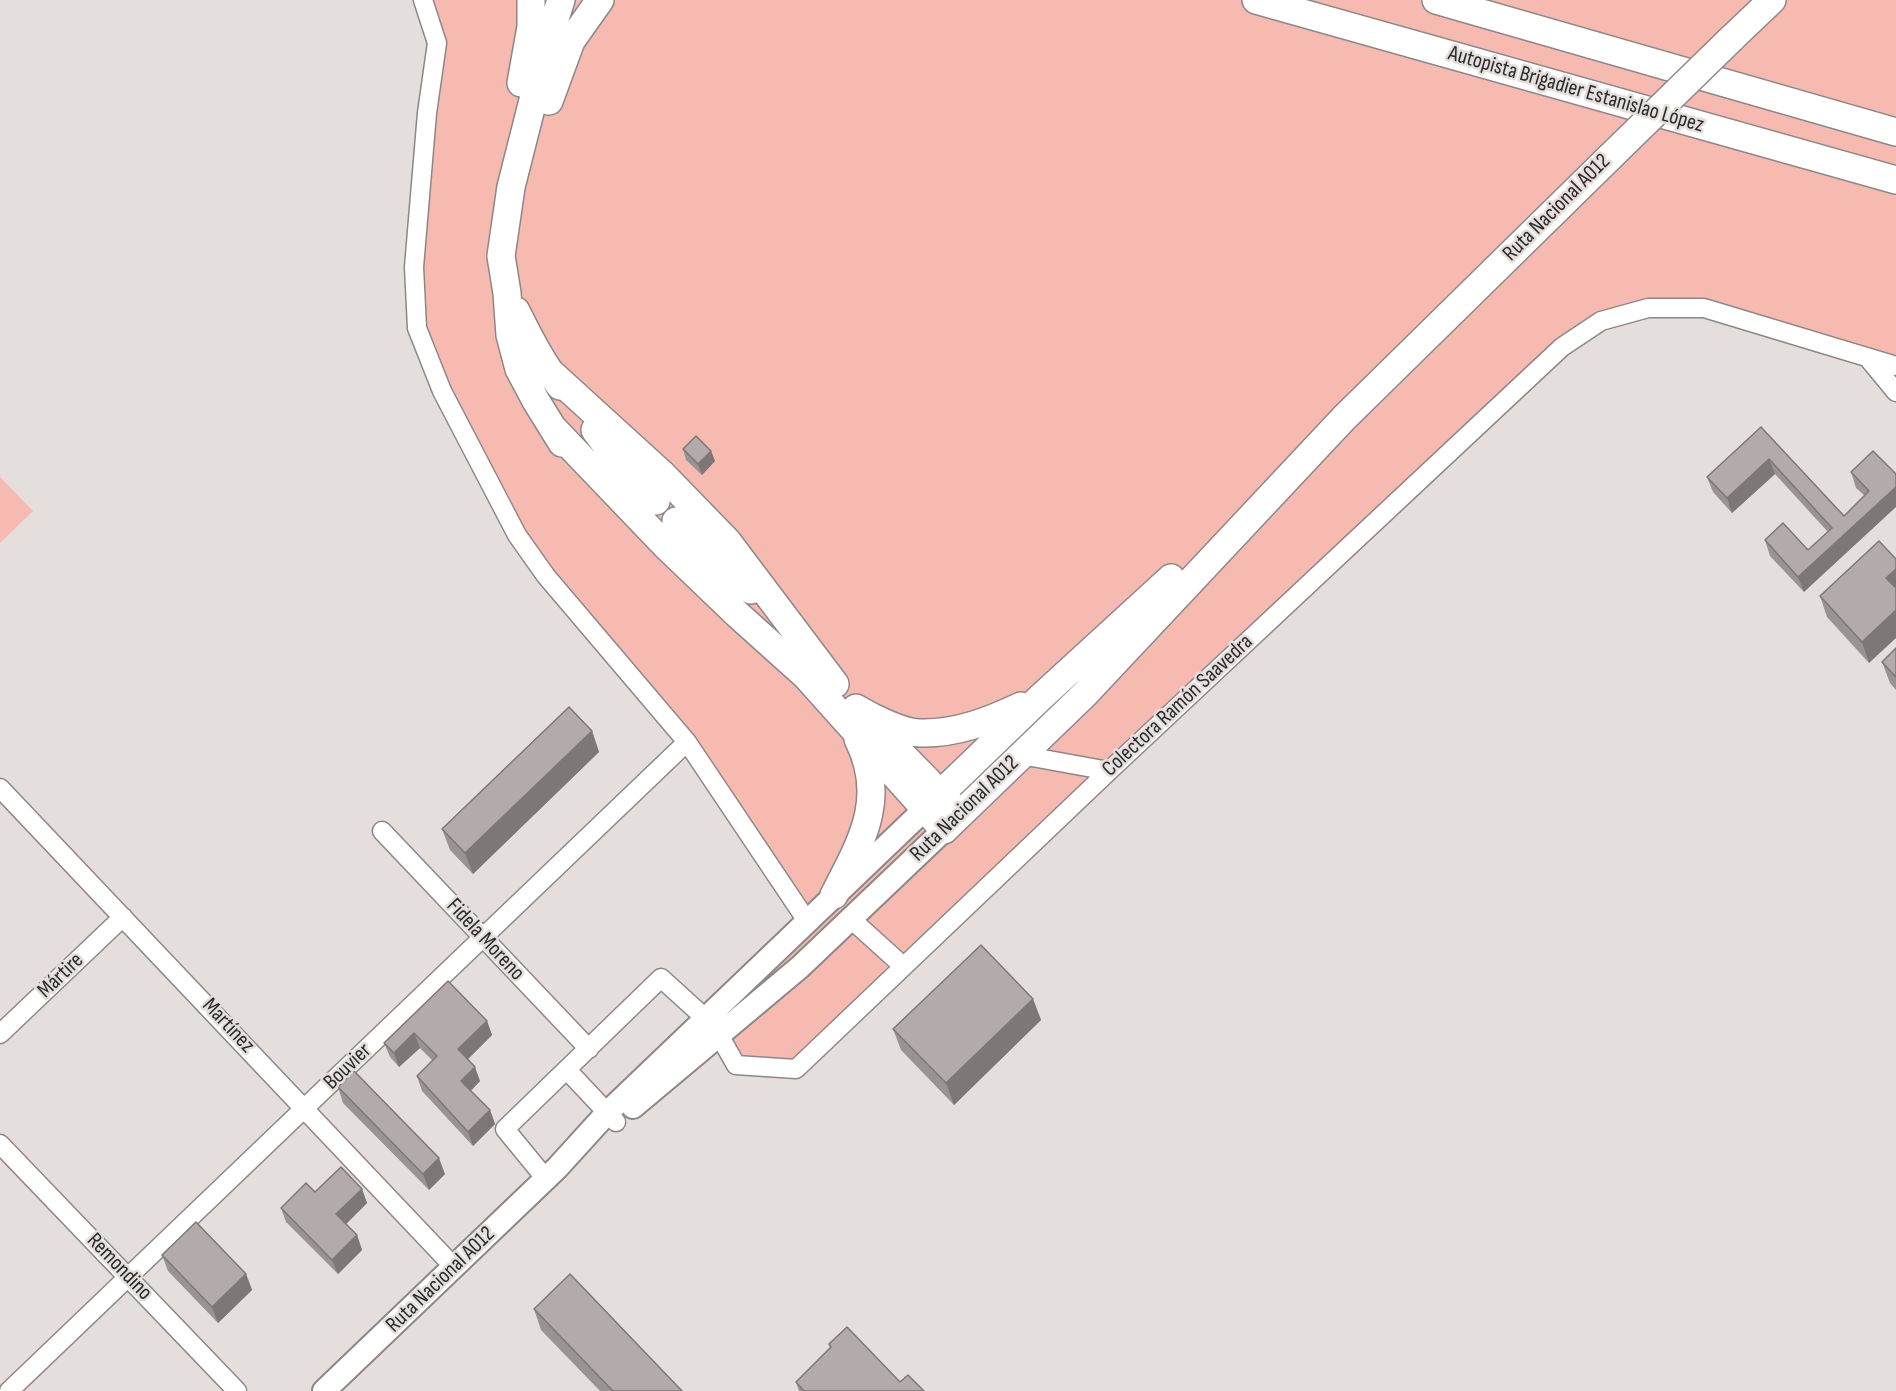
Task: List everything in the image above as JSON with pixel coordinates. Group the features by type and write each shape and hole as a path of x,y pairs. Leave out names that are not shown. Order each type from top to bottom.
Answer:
{"highway":[{"path":"511,187 505,160 531,27 531,0"},
{"path":"561,0 511,187 501,256 510,335 519,369 552,428 665,545 737,614 853,716 952,821"},
{"path":"511,187 525,164 571,41 600,0"},
{"name":"Autopista Brigadier Estanislao López","path":"1256,0 1896,180"},
{"path":"1436,0 1896,132"},
{"path":"1452,0 1482,13"},
{"name":"Ruta Nacional A012","path":"933,801 1041,697 1344,418 1772,0"},
{"path":"507,293 549,372 656,501 596,456 552,428"},
{"path":"549,372 662,474 728,542 822,668 853,716 865,754 870,780 871,809 856,852 834,895"},
{"name":"Ruta Nacional A012","path":"952,821 1084,694 1344,418"},
{"path":"737,614 675,522 782,616"},
{"path":"853,716 876,720 918,733 954,731 993,719 1041,697"}],"main road":[{"name":"Ruta Nacional A012","path":"324,1391 612,1117 712,1027 807,921 933,801"},
{"name":"Ruta Nacional A012","path":"712,1027 800,967 952,821"}],"street":[{"path":"423,0 437,43 427,113 414,267 417,328 442,391 517,535 546,576 687,742 807,921"},
{"name":"Colectora Ramón Saavedra","path":"712,1027 736,1065 796,1069 1109,771 1562,347 1601,321 1648,308 1704,308 1896,366"},
{"path":"1868,358 1896,392"},
{"name":"Bouvier","path":"9,1391 687,742"},
{"path":"1021,755 1109,771"},
{"name":"Martínez","path":"0,788 454,1267"},
{"name":"Fidela Moreno","path":"382,831 589,1049"},
{"name":"Mártire","path":"0,1034 123,917"},
{"path":"850,919 903,966"},
{"path":"552,1174 505,1129 661,978 712,1027"},
{"path":"567,1070 612,1117"},
{"name":"Remondino","path":"0,1144 237,1391"}],"shaded area":[{"path":"423,0 1896,0 1896,366 1704,308 1601,321 796,1069 736,1065 705,1018 807,921 687,742 546,576 417,328 437,43"},
{"path":"0,477 33,511 0,543"}],"building":[{"path":"1761,427 1844,516 1869,491 1851,472 1873,451 1896,474 1896,487 1798,577 1765,540 1783,523 1808,550 1832,528 1769,459 1727,498 1707,477"},
{"path":"696,436 711,451 698,464 683,449"},
{"path":"1879,541 1896,559 1896,569 1886,578 1896,588 1896,610 1862,642 1820,596"},
{"path":"1896,648 1896,677 1882,662"},
{"path":"569,707 592,731 465,853 442,829"},
{"path":"981,945 1033,999 946,1083 893,1029"},
{"path":"448,981 487,1021 458,1049 475,1067 461,1081 490,1110 468,1132 417,1076 437,1056 414,1033 394,1053 384,1043"},
{"path":"354,1071 439,1158 423,1174 338,1087"},
{"path":"341,1167 362,1189 336,1214 357,1235 332,1260 281,1208 306,1183 315,1192"},
{"path":"196,1222 246,1274 212,1307 162,1255"},
{"path":"570,1274 682,1391 613,1391 534,1309"},
{"path":"847,1327 900,1382 908,1375 924,1391 804,1391 796,1382 831,1347 829,1344"}]}
